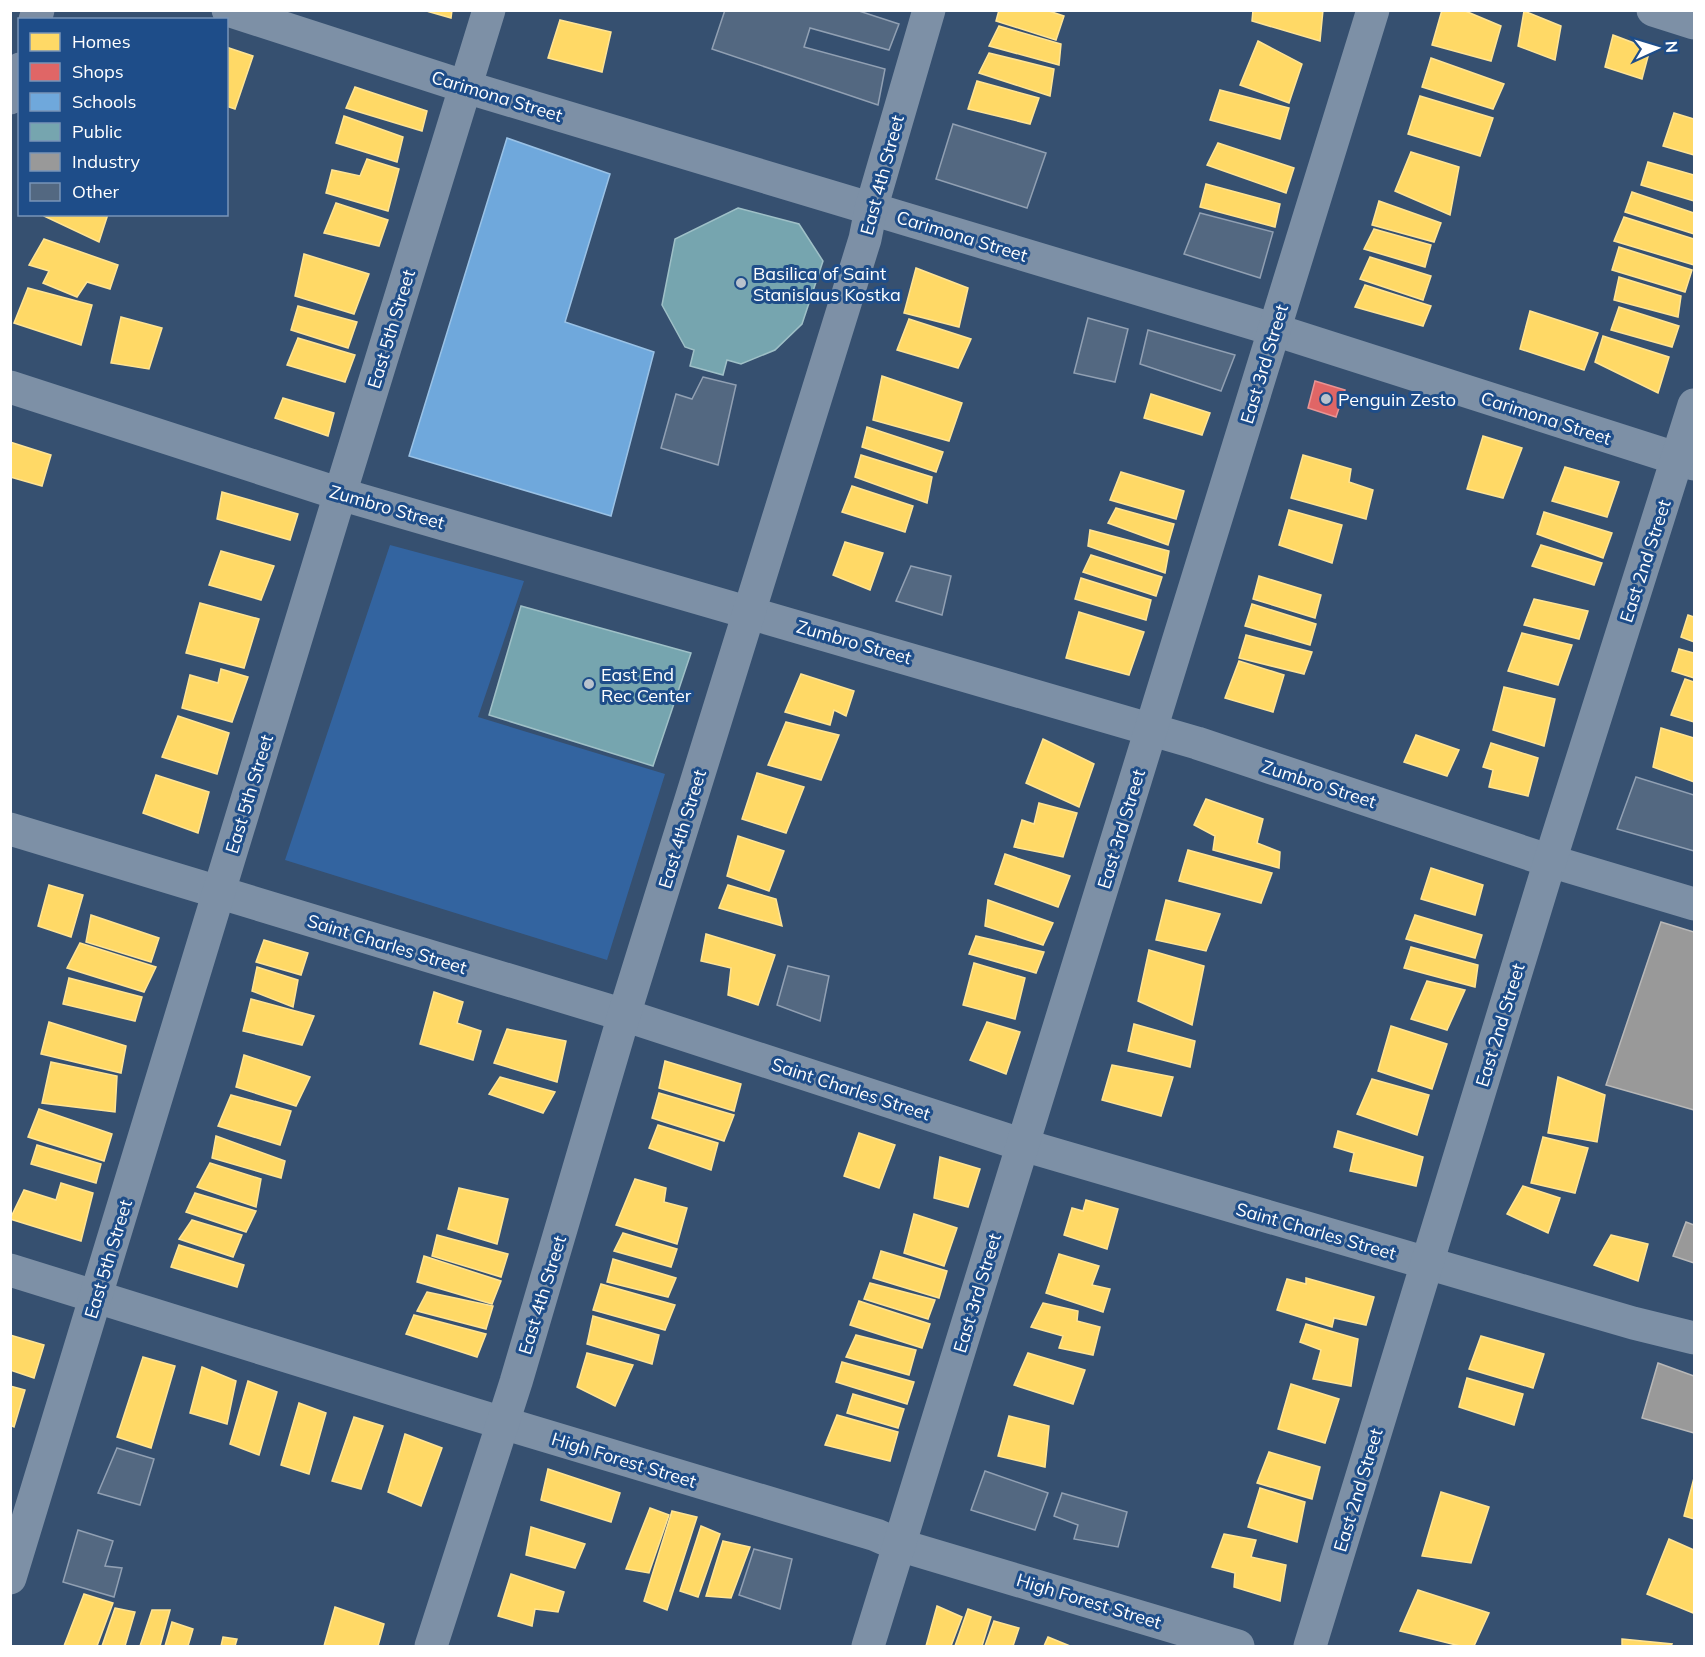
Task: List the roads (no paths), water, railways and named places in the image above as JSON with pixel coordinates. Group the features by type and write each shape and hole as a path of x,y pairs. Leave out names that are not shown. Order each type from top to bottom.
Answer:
{"main road":[{"path":"10,98 18,75"}],"street":[{"name":"Carimona Street","path":"228,10 466,87 1275,330 1686,462"},
{"name":"East 5th Street","path":"10,1578 489,10"},
{"name":"East 4th Street","path":"431,1647 516,1382 624,1015 865,239 871,209 929,10"},
{"name":"East 3rd Street","path":"868,1647 1373,10"},
{"path":"1653,10 1695,23"},
{"name":"Zumbro Street","path":"10,387 340,494 1151,729 1550,861 1695,904"},
{"name":"East 2nd Street","path":"1310,1647 1550,861 1686,462 1695,405"},
{"name":"Saint Charles Street","path":"10,829 624,1015 1023,1145 1633,1323 1695,1338"},
{"name":"High Forest Street","path":"10,1270 876,1536 899,1545 1238,1647"}],"place":[{"name":"Basilica of Saint Stanislaus Kostka","path":"741,283"},
{"name":"Penguin Zesto","path":"1326,399"},
{"name":"East End Rec Center","path":"589,684"}]}
